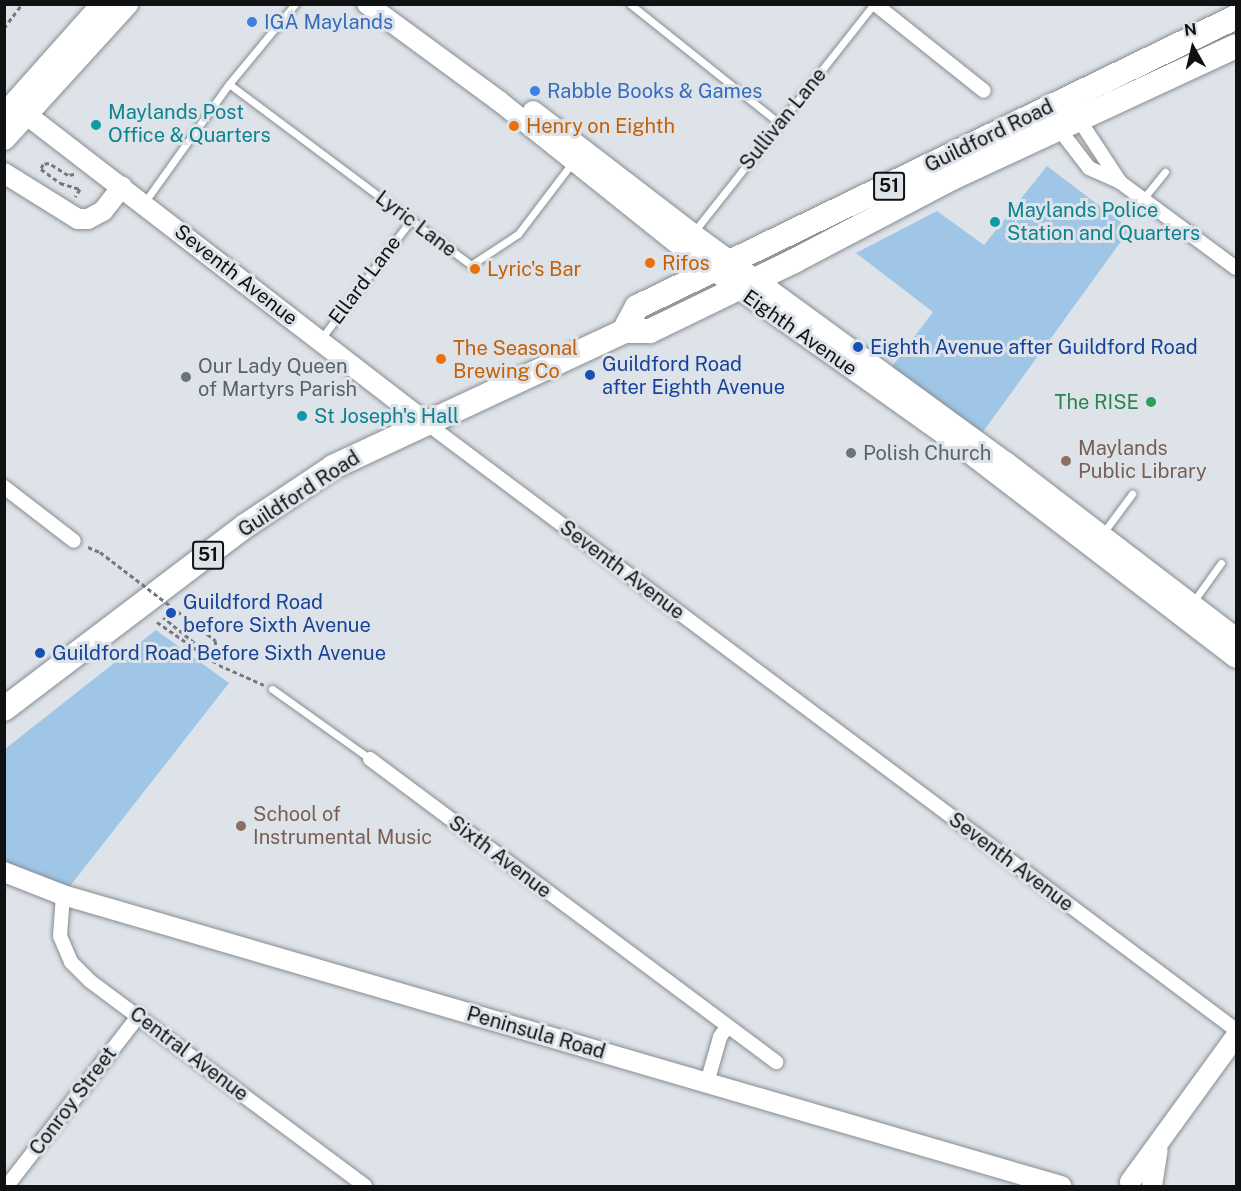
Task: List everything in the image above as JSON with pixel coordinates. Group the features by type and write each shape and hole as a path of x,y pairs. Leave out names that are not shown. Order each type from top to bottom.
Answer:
{"highway":[{"name":"Guildford Road","path":"4,709 245,526 333,467 425,422 624,331 650,331 747,284 1236,17"},
{"name":"Guildford Road","path":"624,331 637,307 1062,113 1236,46"}],"main road":[{"path":"4,139 15,111 101,4"},
{"path":"15,111 127,4"}],"street":[{"name":"Eighth Avenue","path":"367,4 692,233 723,267"},
{"name":"Eighth Avenue","path":"389,4 723,267 1097,541 1187,610 1236,658"},
{"path":"874,4 984,91"},
{"name":"Seventh Avenue","path":"15,111 144,203 425,422 1236,1030"},
{"path":"1062,113 1120,182"},
{"path":"1062,113 1089,168 1120,182 1236,268"},
{"path":"8,175 70,216 88,219 104,211 122,187"},
{"path":"4,487 74,541"},
{"name":"Eighth Avenue","path":"1187,610 1236,638"},
{"name":"Sixth Avenue","path":"370,759 776,1062"},
{"name":"Peninsula Road","path":"7,876 63,895 1061,1186"},
{"name":"Central Avenue","path":"63,895 60,936 71,962 90,981 139,1015 364,1186"},
{"name":"Conroy Street","path":"7,1186 139,1015"},
{"path":"707,1083 720,1037 727,1027"},
{"path":"1132,1185 1236,1036"},
{"path":"1152,1186 1158,1148"}],"lane":[{"path":"144,203 229,84 295,4"},
{"path":"630,4 779,123"},
{"name":"Sullivan Lane","path":"692,233 874,4"},
{"name":"Lyric Lane","path":"229,84 471,265 518,234 579,154"},
{"path":"1143,199 1165,172"},
{"name":"Ellard Lane","path":"319,341 411,220"},
{"path":"1097,541 1131,494"},
{"path":"1187,610 1221,563"},
{"name":"Sixth Avenue","path":"272,689 370,759"}],"path":[{"path":"4,28 22,4"},
{"path":"47,202 71,199 80,195 80,189 60,183 41,170 43,164 68,175 75,174 86,162"},
{"path":"100,552 215,640 216,648 206,652 163,617"},
{"path":"157,622 219,665 272,689"}],"shaded area":[{"path":"1047,166 1130,229 977,440 887,373 933,312 856,253 937,211 984,245"},
{"path":"156,630 229,683 63,895 5,868 5,749"}],"place":[{"name":"IGA Maylands","path":"252,22"},
{"name":"Rabble Books & Games","path":"535,91"},
{"name":"Maylands Post Office & Quarters","path":"96,125"},
{"name":"Henry on Eighth","path":"514,126"},
{"name":"Maylands Police Station and Quarters","path":"995,222"},
{"name":"Rifos","path":"650,263"},
{"name":"Lyric's Bar","path":"475,269"},
{"name":"Eighth Avenue after Guildford Road","path":"858,347"},
{"name":"The Seasonal Brewing Co","path":"441,359"},
{"name":"Guildford Road after Eighth Avenue","path":"590,375"},
{"name":"Our Lady Queen of Martyrs Parish","path":"186,377"},
{"name":"The RISE","path":"1151,402"},
{"name":"St Joseph's Hall","path":"302,416"},
{"name":"Polish Church","path":"851,453"},
{"name":"Maylands Public Library","path":"1066,461"},
{"name":"Guildford Road before Sixth Avenue","path":"171,613"},
{"name":"Guildford Road Before Sixth Avenue","path":"40,653"},
{"name":"School of Instrumental Music","path":"241,826"}]}
